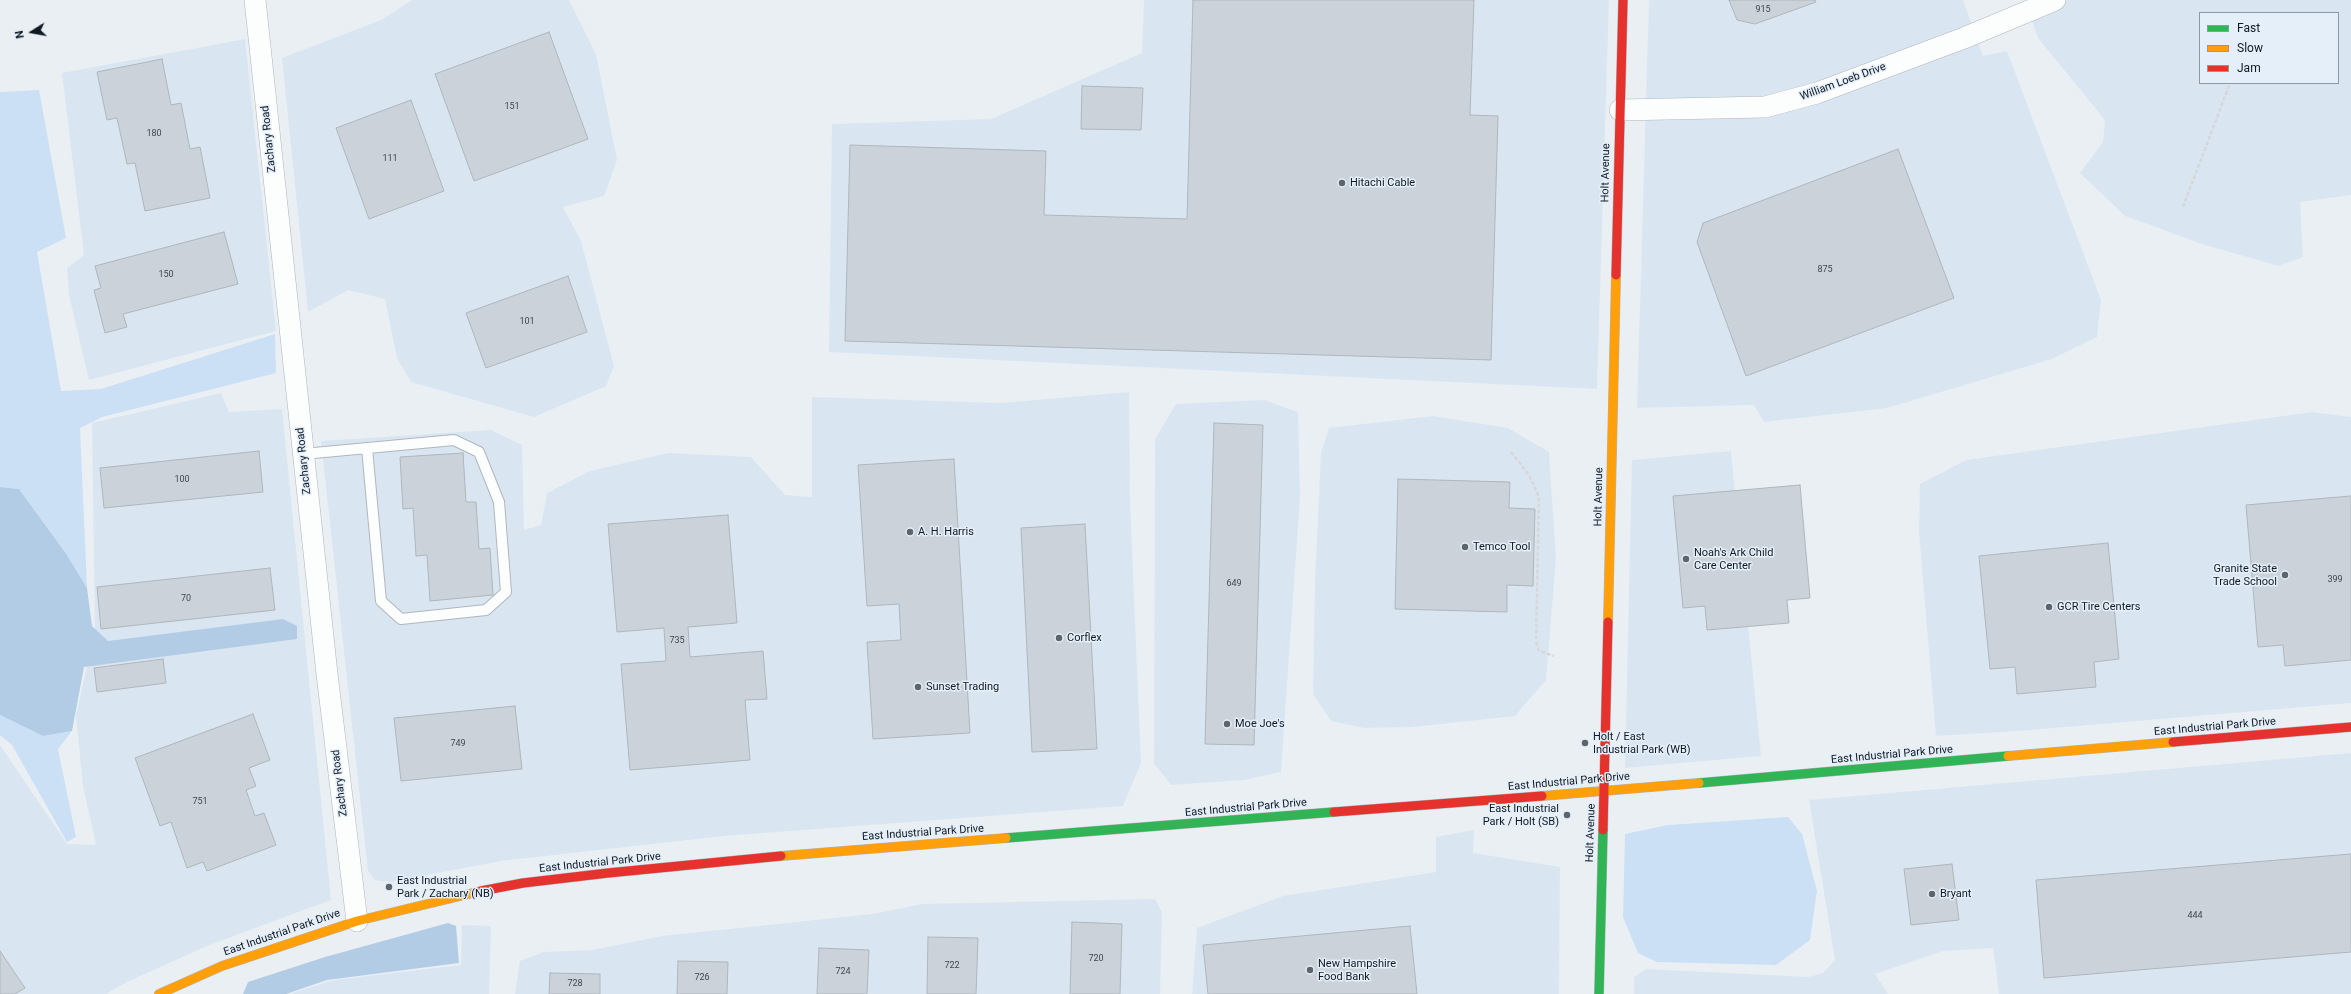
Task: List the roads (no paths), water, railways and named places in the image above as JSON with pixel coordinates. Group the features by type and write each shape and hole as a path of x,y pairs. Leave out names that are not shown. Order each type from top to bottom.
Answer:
{"street":[{"name":"Zachary Road","path":"255,0 303,454 357,921"},
{"name":"Holt Avenue","path":"1599,994 1623,0"},
{"name":"William Loeb Drive","path":"1620,110 1765,107 1817,93 1964,38 2055,0"},
{"name":"East Industrial Park Drive","path":"165,993 274,947 357,921 473,893 523,883 608,873 803,855 1604,791 2351,727"}],"lane":[{"path":"303,454 367,448 454,440 479,452 498,502 506,592 486,610 401,619 381,601 367,448"}],"place":[{"name":"Hitachi Cable","path":"1342,183"},
{"name":"A. H. Harris","path":"910,532"},
{"name":"Temco Tool","path":"1465,547"},
{"name":"Noah's Ark Child Care Center","path":"1686,559"},
{"name":"Granite State Trade School","path":"2285,575"},
{"name":"GCR Tire Centers","path":"2049,607"},
{"name":"Corflex","path":"1059,638"},
{"name":"Sunset Trading","path":"918,687"},
{"name":"Moe Joe's","path":"1227,724"},
{"name":"Holt / East Industrial Park (WB)","path":"1585,743"},
{"name":"East Industrial Park / Holt (SB)","path":"1567,815"},
{"name":"East Industrial Park / Zachary (NB)","path":"389,887"},
{"name":"Bryant","path":"1932,894"},
{"name":"New Hampshire Food Bank","path":"1310,970"}]}
